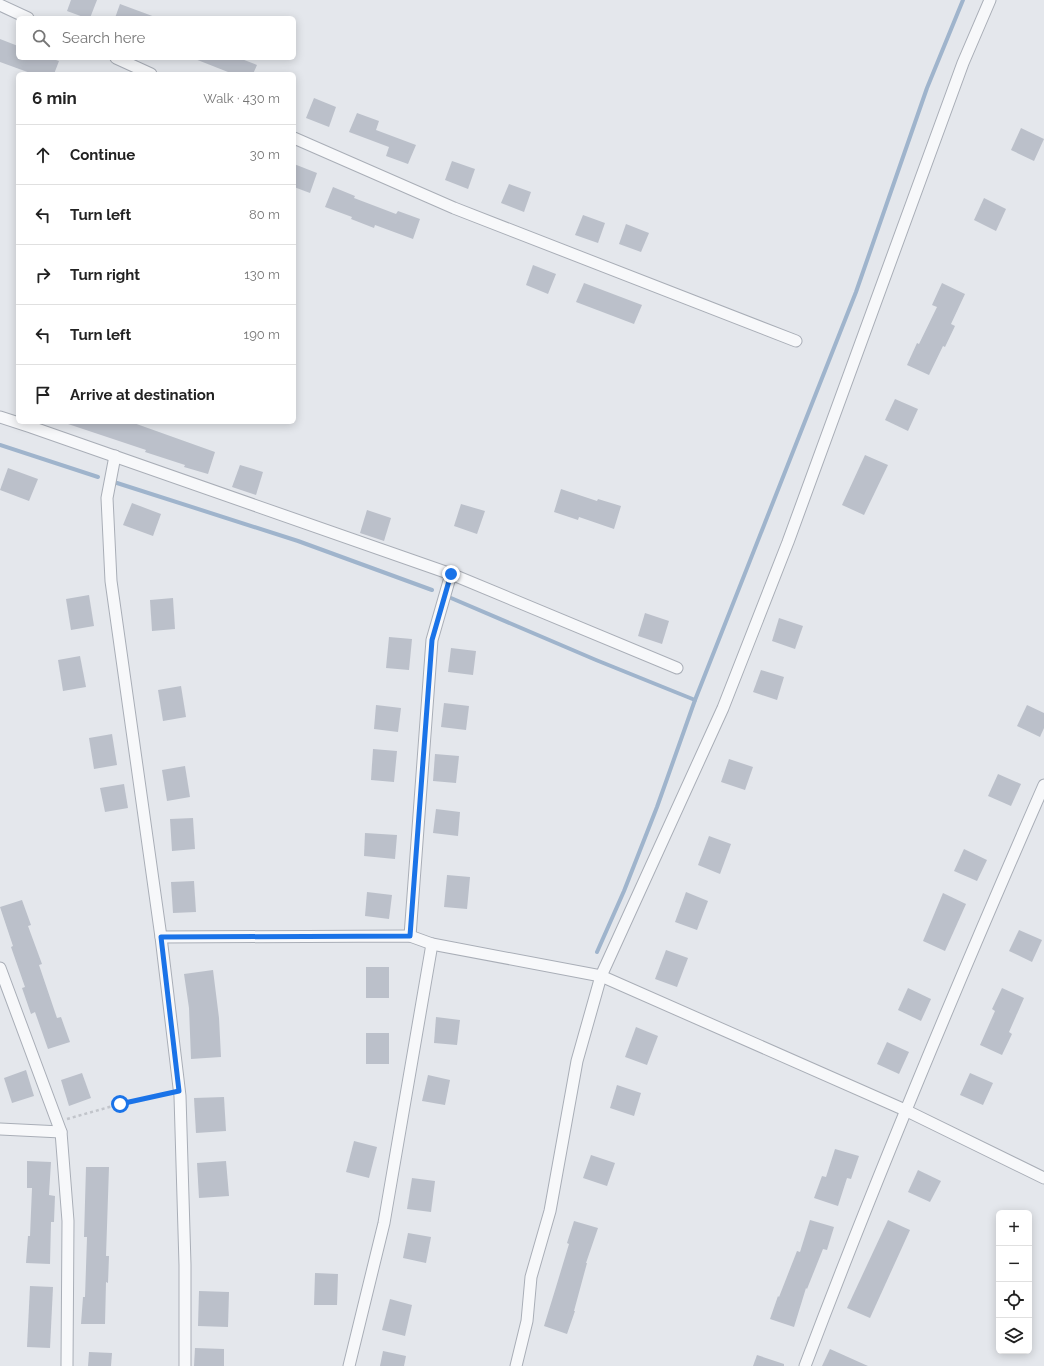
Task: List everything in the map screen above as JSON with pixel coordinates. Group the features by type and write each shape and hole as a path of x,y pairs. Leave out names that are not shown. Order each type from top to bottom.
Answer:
{"street":[{"path":"516,1366 527,1321 531,1277 550,1211 577,1061 601,976 723,708 788,542 963,63 990,0"},
{"path":"0,6 23,16"},
{"path":"120,60 147,72"},
{"path":"296,139 454,208 796,341"},
{"path":"0,417 16,422"},
{"path":"21,424 451,574 677,668"},
{"path":"116,456 107,498 111,581 161,937 179,1091 185,1265 185,1366"},
{"path":"410,936 432,640 451,574"},
{"path":"805,1366 828,1304 906,1110 969,957 1044,785"},
{"path":"161,937 410,936 432,944 601,976 906,1110 1044,1178"},
{"path":"349,1366 384,1223 432,944"},
{"path":"0,968 59,1127 68,1221 67,1366"},
{"path":"0,1129 59,1127"}],"path":[{"path":"59,1127 120,1104 179,1091"}],"building":[{"path":"71,0 97,0 91,16 81,16 67,11"},
{"path":"120,4 152,16 116,16"},
{"path":"0,39 16,45 16,60 59,61 55,72 28,72 0,62"},
{"path":"198,60 244,60 257,65 254,72 228,72"},
{"path":"314,98 336,107 329,127 306,118"},
{"path":"357,113 379,121 376,130 416,145 408,164 386,156 389,147 349,132"},
{"path":"1021,128 1044,139 1034,161 1011,150"},
{"path":"452,161 475,169 468,189 445,180"},
{"path":"296,165 317,173 310,193 296,188"},
{"path":"509,184 531,192 524,212 501,203"},
{"path":"333,187 355,196 354,198 396,214 398,211 420,219 413,239 375,225 374,228 351,219 352,217 325,207"},
{"path":"984,198 1006,209 996,231 974,220"},
{"path":"583,215 605,223 598,243 575,235"},
{"path":"626,224 649,233 641,252 619,244"},
{"path":"533,265 556,274 548,294 526,285"},
{"path":"584,283 642,305 634,324 576,302"},
{"path":"942,283 965,294 951,324 955,326 945,347 943,346 929,375 907,365 917,343 919,344 937,307 932,305"},
{"path":"895,399 918,409 908,431 885,420"},
{"path":"68,424 137,424 215,452 208,474 184,467 185,465 145,452 146,450"},
{"path":"865,455 888,465 864,515 842,505"},
{"path":"240,465 263,472 256,495 232,487"},
{"path":"8,468 38,479 29,501 0,490"},
{"path":"561,489 597,501 598,499 621,506 614,529 579,517 578,520 554,512"},
{"path":"132,503 161,514 153,536 123,525"},
{"path":"461,504 485,511 477,534 454,526"},
{"path":"367,510 391,518 384,541 360,533"},
{"path":"89,595 94,626 71,630 66,599"},
{"path":"173,598 175,629 152,631 150,600"},
{"path":"645,613 669,621 662,644 638,636"},
{"path":"779,618 803,626 795,649 772,641"},
{"path":"389,637 412,639 409,670 386,668"},
{"path":"451,648 476,651 473,675 448,672"},
{"path":"80,656 86,687 63,691 58,660"},
{"path":"761,670 784,677 777,700 753,692"},
{"path":"181,686 186,717 163,721 158,690"},
{"path":"444,703 469,706 466,730 441,727"},
{"path":"376,705 401,708 398,732 374,729"},
{"path":"1027,705 1044,713 1044,728 1040,737 1017,726"},
{"path":"112,734 117,765 94,769 89,738"},
{"path":"373,749 397,751 394,782 371,780"},
{"path":"435,754 459,756 456,783 433,781"},
{"path":"729,759 753,767 745,790 721,782"},
{"path":"185,766 190,797 167,801 162,770"},
{"path":"998,774 1021,784 1011,806 988,796"},
{"path":"124,784 128,808 105,812 100,788"},
{"path":"436,809 460,812 458,836 433,833"},
{"path":"193,818 195,849 172,851 170,819"},
{"path":"365,833 397,835 395,859 364,856"},
{"path":"709,836 731,844 720,874 698,865"},
{"path":"964,849 987,860 977,881 954,871"},
{"path":"447,875 470,877 467,909 444,907"},
{"path":"194,881 196,912 173,913 171,882"},
{"path":"367,892 392,895 389,919 365,916"},
{"path":"686,892 708,901 697,930 675,922"},
{"path":"943,893 966,904 945,951 923,941"},
{"path":"22,900 31,925 28,926 42,964 39,965 57,1018 61,1017 70,1042 48,1049 35,1012 31,1014 22,988 25,987 11,947 13,946 0,907"},
{"path":"1019,930 1042,940 1032,962 1009,951"},
{"path":"666,950 688,958 677,987 655,979"},
{"path":"366,967 389,967 389,998 366,998"},
{"path":"213,970 219,1018 221,1057 191,1059 189,1008 184,974"},
{"path":"908,988 931,999 921,1021 898,1010"},
{"path":"1002,988 1024,998 1009,1032 1012,1034 1002,1055 980,1045 995,1011 992,1009"},
{"path":"436,1017 460,1020 457,1045 434,1043"},
{"path":"636,1027 658,1036 647,1065 625,1057"},
{"path":"366,1033 389,1033 389,1064 366,1064"},
{"path":"887,1042 909,1052 899,1074 877,1064"},
{"path":"26,1070 34,1096 12,1103 4,1078"},
{"path":"82,1073 91,1098 69,1106 61,1080"},
{"path":"970,1073 993,1083 983,1105 960,1095"},
{"path":"428,1075 450,1080 445,1105 422,1101"},
{"path":"617,1085 641,1093 634,1116 610,1108"},
{"path":"224,1097 226,1131 196,1133 194,1098"},
{"path":"354,1141 377,1147 369,1178 346,1172"},
{"path":"835,1149 859,1156 851,1179 847,1178 838,1206 814,1198 822,1176 826,1177"},
{"path":"591,1155 615,1163 607,1186 583,1178"},
{"path":"27,1161 51,1162 49,1195 55,1196 54,1222 51,1222 50,1264 26,1263 28,1236 30,1236 32,1188 27,1188"},
{"path":"226,1161 229,1196 199,1198 197,1163"},
{"path":"86,1167 109,1167 106,1256 109,1256 108,1283 106,1282 105,1324 81,1324 83,1297 85,1297 87,1237 84,1237"},
{"path":"918,1170 941,1181 930,1202 908,1192"},
{"path":"412,1178 435,1181 431,1212 407,1209"},
{"path":"810,1220 834,1227 827,1250 823,1249 807,1289 806,1288 794,1327 770,1319 797,1251 800,1252"},
{"path":"888,1220 910,1230 870,1318 847,1308"},
{"path":"574,1221 598,1228 586,1263 575,1311 567,1334 544,1326 569,1244 567,1243"},
{"path":"408,1233 431,1237 426,1263 403,1258"},
{"path":"315,1273 338,1274 337,1305 314,1305"},
{"path":"30,1286 53,1287 50,1348 27,1347"},
{"path":"199,1291 229,1292 228,1327 198,1326"},
{"path":"390,1299 412,1305 405,1336 382,1330"},
{"path":"195,1348 224,1349 224,1366 194,1366"},
{"path":"830,1349 868,1366 822,1366"},
{"path":"383,1351 406,1356 404,1366 380,1366"},
{"path":"89,1352 112,1353 111,1366 88,1366"},
{"path":"757,1355 784,1364 784,1366 753,1366"}],"waterway":[{"path":"597,952 624,891 657,807 695,700 856,292 927,88 963,0"},
{"path":"0,445 98,477"},
{"path":"117,483 298,541 432,590"},
{"path":"451,598 596,660 695,700"}],"route":[{"path":"120,1104 179,1091 161,937 410,936 432,640 451,574"}]}
